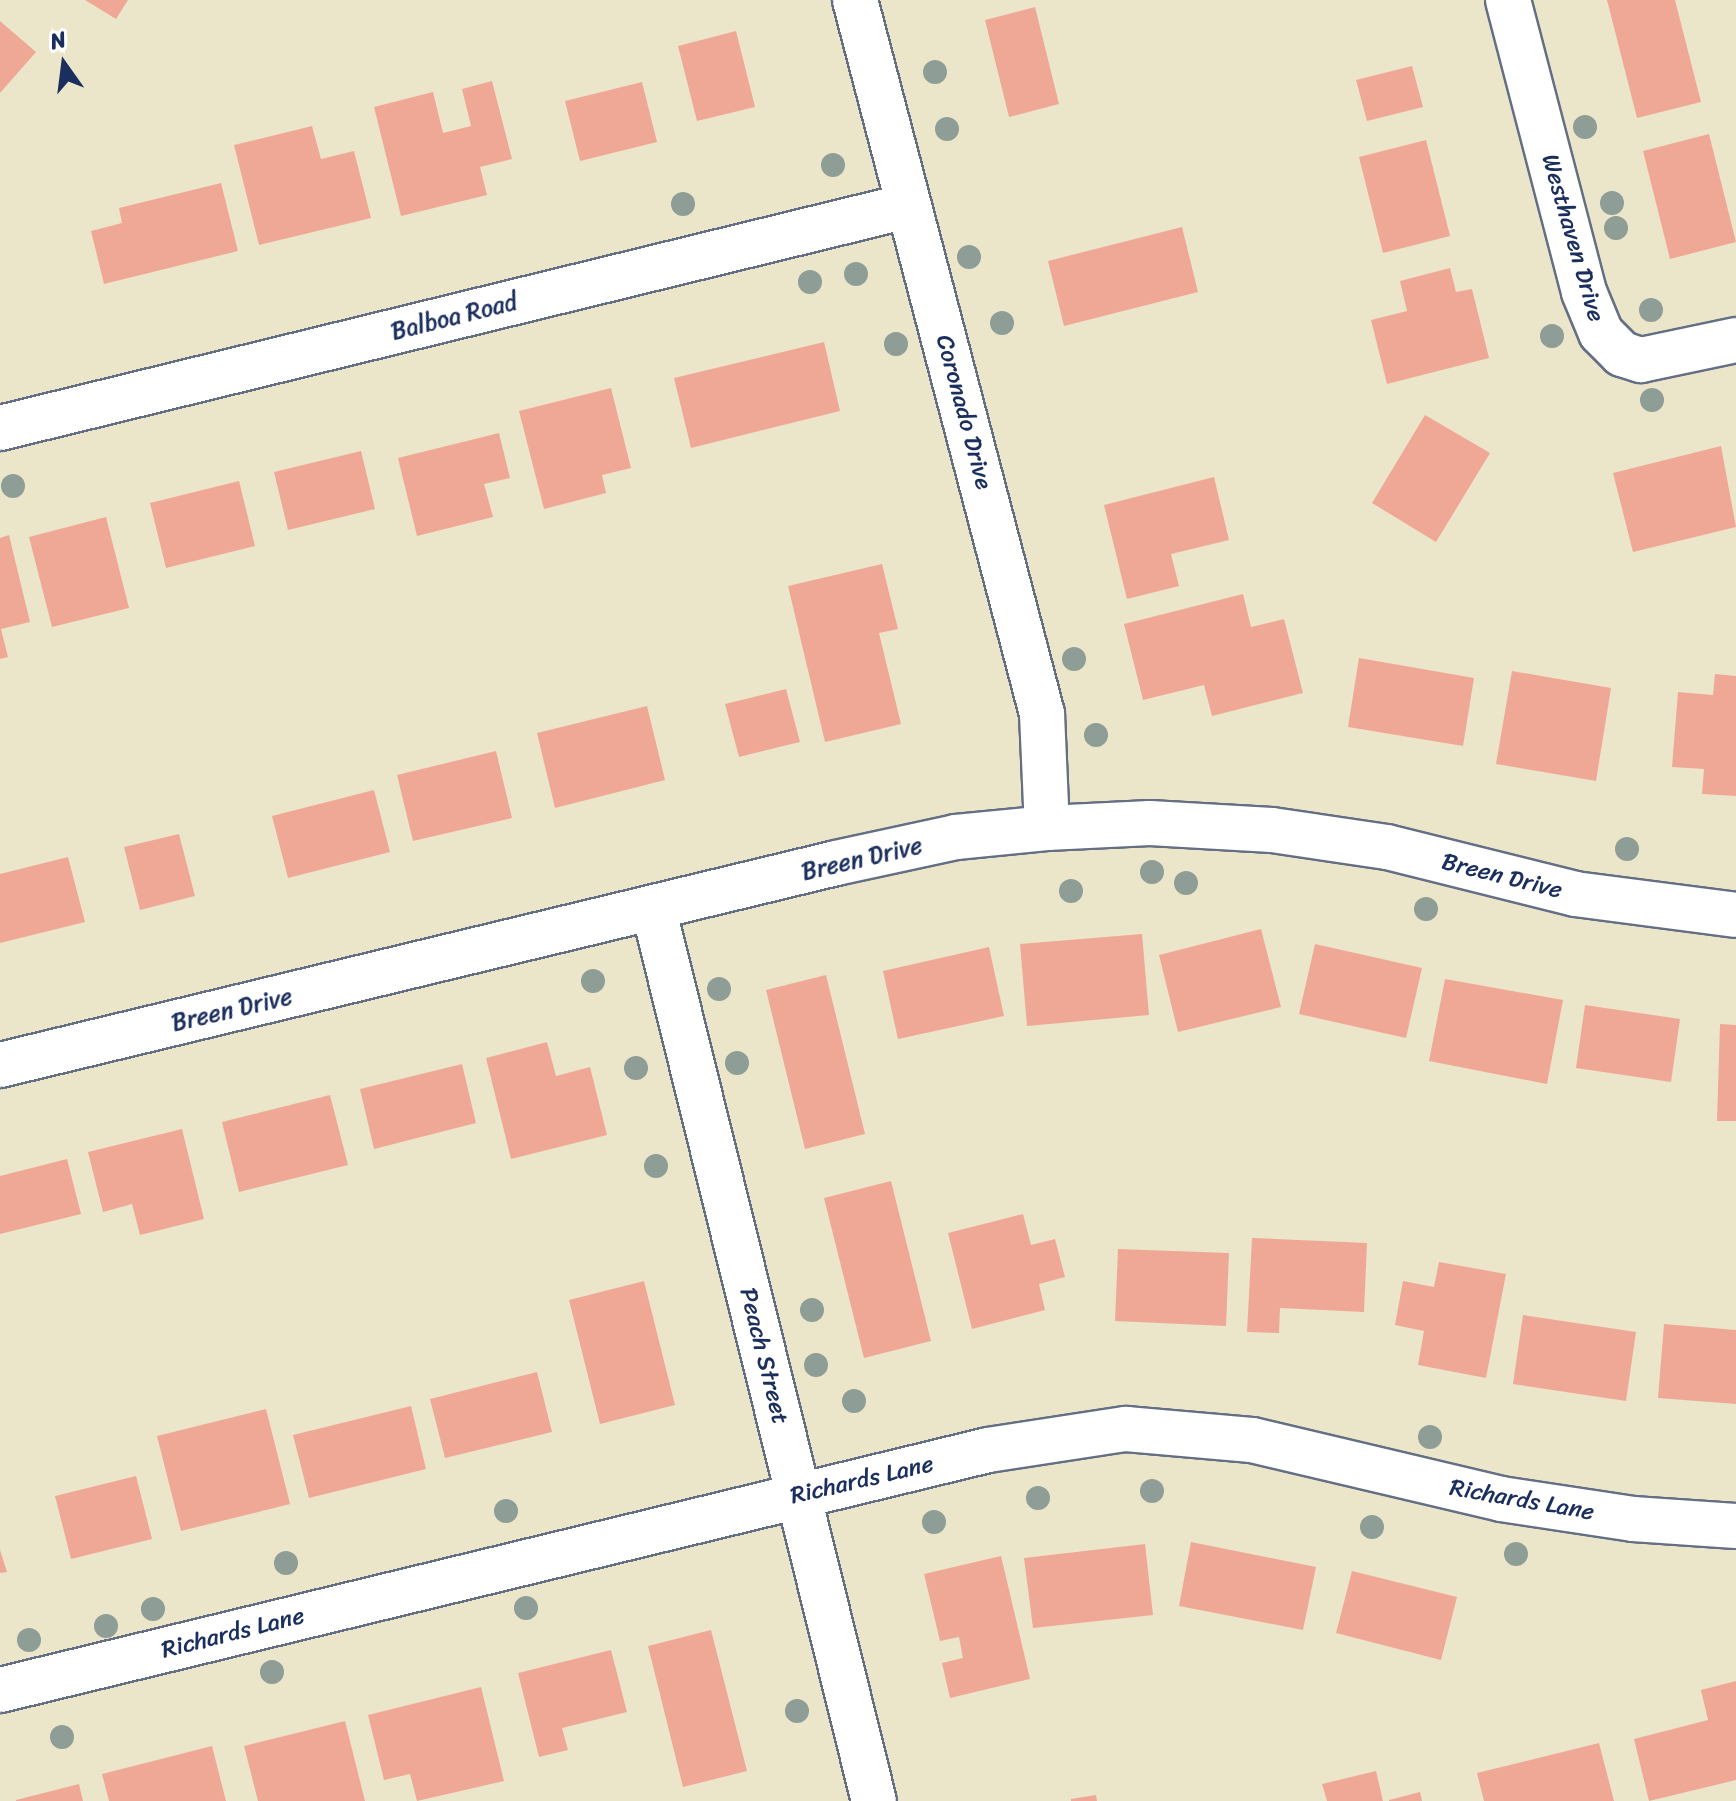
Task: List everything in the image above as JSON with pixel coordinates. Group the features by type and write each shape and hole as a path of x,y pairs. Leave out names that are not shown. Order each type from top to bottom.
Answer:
{"street":[{"name":"Coronado Drive","path":"855,0 907,206 961,393 1042,714 1047,828"},
{"name":"Westhaven Drive","path":"1508,0 1584,292 1601,333 1622,354 1641,360 1736,340"},
{"name":"Balboa Road","path":"0,428 907,206"},
{"name":"Breen Drive","path":"0,1065 956,837 1047,828 1150,823 1272,830 1387,847 1575,894 1736,915"},
{"name":"Peach Street","path":"654,911 874,1801"},
{"name":"Richards Lane","path":"0,1690 988,1450 1126,1429 1252,1440 1501,1499 1633,1519 1736,1526"}],"building":[{"path":"85,0 128,0 116,19"},
{"path":"1607,0 1675,0 1701,102 1637,118"},
{"path":"1035,7 1059,104 1009,117 985,20"},
{"path":"0,21 36,52 0,93"},
{"path":"736,31 755,107 697,121 678,46"},
{"path":"1412,66 1423,107 1367,121 1356,80"},
{"path":"492,81 512,159 480,167 487,195 401,216 374,107 433,92 443,133 471,126 462,89"},
{"path":"642,82 657,142 580,161 565,101"},
{"path":"312,126 321,159 354,151 371,218 259,245 234,145"},
{"path":"1709,134 1736,242 1670,259 1643,151"},
{"path":"1426,140 1450,236 1383,253 1359,157"},
{"path":"221,183 238,251 104,284 91,231 122,223 119,208"},
{"path":"1182,227 1198,292 1064,326 1048,261"},
{"path":"1450,268 1456,292 1472,289 1489,358 1387,384 1371,320 1407,311 1400,281"},
{"path":"824,342 840,411 691,448 674,378"},
{"path":"611,388 631,468 602,475 606,493 544,509 519,411"},
{"path":"1425,415 1490,453 1436,542 1372,503"},
{"path":"499,433 510,478 484,484 493,517 417,536 398,458"},
{"path":"1721,446 1736,527 1633,552 1613,473"},
{"path":"361,451 375,509 288,530 274,472"},
{"path":"1214,477 1229,540 1171,554 1179,586 1127,599 1104,505"},
{"path":"239,481 255,546 166,568 150,503"},
{"path":"106,517 129,608 52,627 29,537"},
{"path":"9,535 30,622 1,629 8,657 0,659 0,538"},
{"path":"882,564 898,629 879,633 901,724 825,742 788,586"},
{"path":"1243,594 1251,627 1284,619 1303,693 1212,716 1204,685 1143,700 1124,624"},
{"path":"1359,658 1474,678 1463,746 1348,727"},
{"path":"1512,671 1611,688 1596,781 1496,764"},
{"path":"1715,674 1736,676 1736,796 1702,794 1704,769 1672,767 1678,692 1713,695"},
{"path":"786,689 800,742 739,757 725,704"},
{"path":"647,706 665,780 555,808 537,733"},
{"path":"496,751 512,818 413,841 397,775"},
{"path":"374,790 390,852 288,878 272,816"},
{"path":"179,834 195,896 140,910 124,847"},
{"path":"68,857 85,922 0,943 0,874"},
{"path":"1261,929 1281,1007 1178,1032 1159,955"},
{"path":"1142,934 1149,1015 1027,1026 1020,944"},
{"path":"1315,944 1422,968 1406,1038 1299,1014"},
{"path":"989,947 1004,1016 898,1039 883,971"},
{"path":"826,975 865,1134 805,1149 766,990"},
{"path":"1445,979 1563,1000 1547,1084 1429,1061"},
{"path":"1585,1005 1680,1019 1671,1082 1576,1068"},
{"path":"1720,1024 1736,1025 1736,1121 1717,1121"},
{"path":"547,1042 556,1076 590,1067 607,1135 511,1159 486,1058"},
{"path":"462,1064 476,1123 374,1149 360,1089"},
{"path":"330,1095 348,1165 239,1192 222,1122"},
{"path":"182,1129 204,1219 140,1235 132,1204 103,1212 88,1152"},
{"path":"67,1159 81,1214 0,1234 0,1176"},
{"path":"891,1181 931,1341 864,1358 824,1198"},
{"path":"1023,1214 1031,1245 1055,1239 1065,1277 1039,1284 1045,1310 972,1329 948,1233"},
{"path":"1252,1238 1367,1243 1364,1312 1280,1308 1279,1333 1247,1332"},
{"path":"1118,1249 1229,1253 1226,1326 1115,1321"},
{"path":"1439,1262 1506,1274 1486,1378 1418,1365 1424,1331 1395,1325 1403,1281 1434,1287"},
{"path":"644,1281 675,1405 600,1424 569,1300"},
{"path":"1523,1315 1636,1332 1626,1401 1513,1384"},
{"path":"1664,1324 1736,1330 1736,1404 1658,1398"},
{"path":"537,1372 552,1432 445,1458 430,1399"},
{"path":"411,1406 426,1469 309,1498 293,1435"},
{"path":"266,1409 290,1504 181,1531 157,1436"},
{"path":"136,1476 152,1539 71,1559 55,1496"},
{"path":"1191,1542 1316,1567 1303,1630 1179,1606"},
{"path":"1145,1544 1153,1615 1033,1628 1024,1558"},
{"path":"0,1550 7,1572 0,1573"},
{"path":"1001,1556 1030,1679 950,1698 942,1663 963,1658 959,1637 940,1641 924,1574"},
{"path":"1352,1571 1457,1597 1441,1660 1336,1633"},
{"path":"711,1630 747,1771 683,1787 648,1646"},
{"path":"611,1650 627,1712 562,1728 568,1750 539,1757 518,1673"},
{"path":"1736,1681 1736,1780 1649,1801 1634,1739 1708,1720 1701,1690"},
{"path":"481,1687 504,1781 417,1801 410,1774 384,1780 368,1715"},
{"path":"345,1721 365,1801 258,1801 244,1746"},
{"path":"1599,1743 1614,1801 1484,1801 1477,1773"},
{"path":"212,1746 226,1801 109,1801 102,1774"},
{"path":"1376,1771 1383,1801 1327,1801 1322,1784"},
{"path":"79,1784 83,1801 16,1801 16,1800"},
{"path":"1420,1792 1422,1801 1389,1801 1389,1800"},
{"path":"1096,1795 1097,1801 1071,1801 1071,1799"}]}
